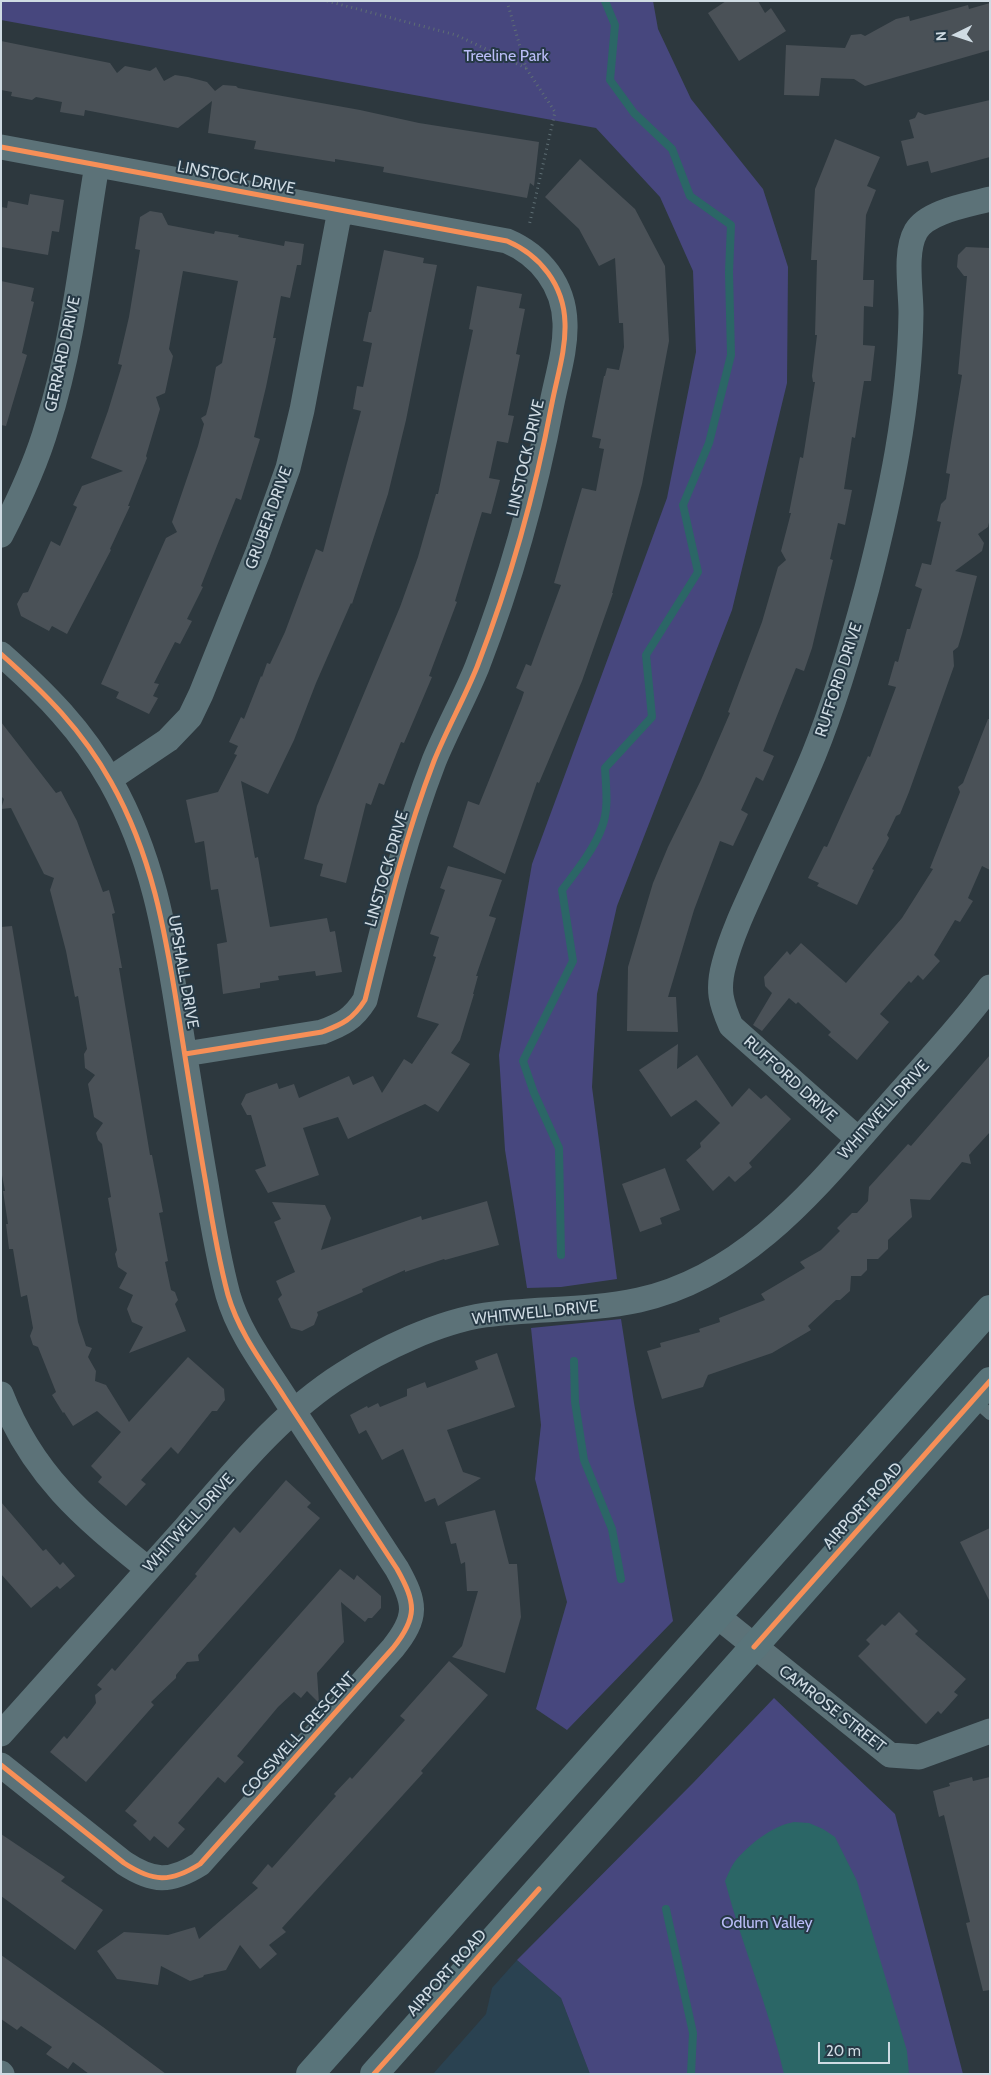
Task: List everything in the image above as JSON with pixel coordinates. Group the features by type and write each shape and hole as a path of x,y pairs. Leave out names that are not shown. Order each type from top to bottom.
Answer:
{"main road":[{"path":"310,2074 990,1309"},
{"name":"AIRPORT ROAD","path":"374,2074 754,1647 984,1398"}],"street":[{"name":"LINSTOCK DRIVE","path":"1,147 507,241 523,248 543,267 560,293 565,321 561,357 543,452 517,548 476,668 438,752 418,805 390,897 364,1000 356,1014 342,1024 322,1032 185,1054"},
{"name":"GERRARD DRIVE","path":"1,535 28,478 47,427 58,389 72,322 96,165"},
{"name":"RUFFORD DRIVE","path":"858,1139 731,1026 722,1006 720,986 724,964 745,908 814,754 835,699 873,564 894,467 911,347 910,246 916,230 928,220 946,211 990,199"},
{"name":"GRUBER DRIVE","path":"110,779 168,740 190,717 201,694 258,552 288,468 302,410 340,210"},
{"name":"UPSHALL DRIVE","path":"1,654 63,713 110,779 138,838 157,895 217,1246 228,1295 245,1335 294,1412"},
{"name":"WHITWELL DRIVE","path":"1,1734 270,1434 311,1397 343,1374 383,1352 449,1324 482,1316 574,1309 642,1299 665,1292 704,1275 754,1245 804,1199 990,988"},
{"path":"1,1394 8,1412 33,1456 58,1490 84,1516 148,1569"},
{"name":"COGSWELL CRESCENT","path":"1,1765 141,1874 157,1878 176,1877 200,1864 403,1636 411,1621 412,1606 409,1590 398,1569 294,1412"},
{"name":"CAMROSE STREET","path":"717,1616 890,1755 919,1757 990,1731"}],"path":[{"path":"327,1 456,35 526,68"},
{"path":"507,1 526,68 555,112 529,227"}],"shaded area":[{"path":"794,1822 809,1823 835,1837 857,1881 907,2051 909,2074 784,2074 771,2025 725,1881 736,1860 748,1847 770,1831"},
{"path":"517,1960 561,1998 590,2074 433,2074 486,2014 492,1988"}],"green space":[{"name":"Treeline Park","path":"1,1 653,1 658,29 691,99 763,189 788,267 787,383 732,610 617,906 597,994 592,1087 617,1279 561,1287 527,1288 505,1150 499,1055 532,864 667,498 696,352 693,271 660,197 596,128 1,20"},
{"path":"621,1319 673,1621 567,1730 536,1709 567,1602 535,1479 541,1425 531,1328"},
{"name":"Odlum Valley","path":"774,1698 895,1814 963,2074 590,2074 561,1998 517,1960 694,1782"}],"building":[{"path":"726,1 758,1 765,13 771,8 786,31 739,61 708,13"},
{"path":"990,3 990,50 865,86 854,79 821,78 819,96 784,95 786,45 845,48 851,35 861,34 865,36 896,19 909,16 910,21 968,5 969,9"},
{"path":"1,41 110,63 117,73 125,66 150,71 156,67 164,81 175,75 188,77 207,82 215,91 223,85 236,86 238,88 360,110 419,123 539,142 534,186 530,183 527,198 383,172 384,167 335,159 335,162 254,149 256,141 208,133 212,101 178,128 85,110 84,116 60,112 62,102 36,97 32,100 11,96 12,92 1,90"},
{"path":"990,100 990,157 931,173 928,161 907,166 901,141 914,138 909,120 915,118 918,112 925,115"},
{"path":"835,139 880,157 867,186 876,190 866,215 863,280 874,280 873,307 864,306 863,345 875,346 871,381 864,381 855,438 852,437 844,489 852,490 845,525 838,523 830,559 833,560 812,648 804,671 796,668 763,751 774,756 763,781 756,777 741,810 748,814 733,846 720,841 694,910 668,997 676,997 678,1032 627,1031 628,967 653,883 730,713 728,712 762,622 778,567 786,560 781,551 791,513 789,513 800,457 803,458 815,382 813,382 812,376 817,335 815,335 817,260 811,260 815,189"},
{"path":"580,159 635,209 665,266 669,341 642,484 613,593 582,681 539,783 537,782 505,874 453,847 468,801 479,805 521,701 524,692 516,688 526,664 531,666 561,585 554,583 582,488 596,491 604,449 599,448 601,439 592,437 604,376 607,368 619,370 624,347 623,323 619,323 615,258 599,266 579,229 545,197"},
{"path":"30,194 64,200 59,232 52,231 48,255 1,247 1,207 7,208 8,201 28,205"},
{"path":"150,211 162,213 168,225 214,234 215,231 239,235 238,237 284,246 285,241 304,244 301,265 297,265 290,298 281,296 273,338 276,338 254,437 260,439 241,500 236,498 201,586 203,587 187,619 192,621 180,644 175,642 154,683 159,684 153,696 158,698 149,714 116,698 119,692 101,684 166,538 177,532 172,522 198,446 204,424 201,418 206,415 216,367 222,363 238,281 183,271 169,349 173,356 165,393 156,397 160,409 147,458 128,506 130,506 111,550 67,634 52,626 49,631 21,616 17,604 23,593 28,592 51,541 60,546 77,507 73,505 82,486 123,471 91,458 122,365 118,364 129,317 140,250 135,249 140,217"},
{"path":"966,247 990,248 990,518 988,527 978,534 984,543 982,551 955,571 977,576 958,647 953,651 954,666 909,792 900,814 896,816 887,835 889,838 872,869 874,870 857,905 817,886 819,883 808,878 824,846 827,847 868,756 870,757 896,687 888,685 895,661 898,662 907,629 910,629 922,589 915,586 922,563 931,565 941,522 937,521 941,504 946,499 950,474 946,473 962,375 958,374 967,276 964,276 957,267 958,255"},
{"path":"384,250 424,258 423,263 437,265 406,420 388,494 352,604 316,683 294,740 268,794 241,781 255,858 258,857 270,927 327,918 330,932 335,931 342,972 316,976 315,971 278,976 279,980 260,983 260,988 223,994 217,944 227,942 218,889 211,890 204,841 195,843 186,800 218,792 237,755 234,754 238,746 229,742 241,717 244,719 267,663 270,664 285,632 316,549 323,552 361,411 353,409 357,386 363,387 372,343 363,341"},
{"path":"1,281 34,288 31,301 34,302 22,353 27,355 6,426 1,425"},
{"path":"477,286 522,294 519,308 525,309 516,354 520,355 508,415 514,416 508,443 497,441 489,478 500,480 491,514 482,512 455,601 457,602 429,676 432,677 404,743 401,742 384,785 379,783 371,805 366,803 346,883 320,876 323,864 304,859 317,806 400,607 418,557 436,494 438,494 473,330 469,329"},
{"path":"988,719 990,719 990,870 982,866 968,898 973,901 960,922 955,920 934,955 940,961 923,980 918,975 911,983 909,981 880,1014 889,1022 857,1060 828,1035 831,1032 798,1002 796,1004 789,998 762,1031 753,1025 772,993 765,986 764,977 787,951 790,955 801,943 846,983 902,918 933,869 930,868 960,792 958,787 963,783"},
{"path":"1,722 56,793 61,791 77,821 103,892 109,890 115,913 112,914 122,968 119,968 150,1155 152,1155 163,1212 159,1213 168,1261 165,1262 171,1290 175,1292 178,1300 175,1304 186,1331 129,1353 143,1327 132,1322 127,1309 133,1295 119,1288 127,1273 118,1267 115,1254 117,1250 108,1198 111,1197 102,1144 98,1140 96,1133 103,1123 94,1117 88,1084 95,1075 85,1068 84,1054 87,1049 78,996 75,997 66,951 50,890 54,878 44,874 11,808 1,809 4,799 1,796"},
{"path":"448,866 502,880 489,916 496,918 476,976 478,976 474,994 460,1040 451,1053 470,1064 438,1112 425,1104 348,1139 338,1117 303,1128 319,1175 268,1193 255,1170 266,1166 251,1115 247,1115 241,1104 246,1094 277,1083 279,1089 294,1084 299,1098 349,1076 353,1085 373,1076 382,1093 404,1059 412,1064 439,1024 417,1017 436,957 433,956 439,937 430,934 445,890 440,888"},
{"path":"12,926 78,1322 86,1346 92,1348 88,1357 96,1371 95,1381 106,1385 129,1422 188,1357 224,1389 225,1400 217,1411 212,1411 178,1454 171,1447 141,1480 146,1484 126,1506 98,1482 102,1477 91,1466 121,1432 97,1411 73,1426 63,1413 52,1395 56,1392 38,1347 33,1345 30,1336 33,1328 27,1295 21,1297 13,1249 9,1249 6,1224 8,1224 3,1191 5,1191 1,1170 1,927"},
{"path":"678,1044 677,1069 697,1055 732,1107 749,1088 761,1099 766,1095 791,1119 749,1163 752,1167 735,1182 729,1176 713,1191 686,1160 701,1147 700,1143 720,1123 696,1100 671,1117 639,1070"},
{"path":"990,1055 990,1132 969,1155 971,1164 962,1162 930,1200 910,1199 912,1217 888,1240 888,1249 878,1259 867,1259 867,1270 861,1276 851,1276 850,1291 840,1300 836,1300 808,1326 811,1330 772,1353 708,1375 703,1387 662,1399 647,1351 661,1347 660,1343 700,1332 699,1329 720,1322 719,1318 765,1300 761,1294 805,1268 800,1262 821,1250 840,1231 837,1228 852,1213 857,1213 868,1201 869,1187 908,1144 911,1146"},
{"path":"665,1168 680,1210 660,1218 662,1224 640,1232 622,1184"},
{"path":"487,1201 499,1245 444,1259 405,1272 405,1270 362,1289 363,1292 317,1312 318,1315 314,1325 302,1331 291,1328 278,1299 282,1295 276,1281 295,1272 274,1222 281,1219 272,1202 325,1205 331,1218 321,1250 421,1216 422,1220"},
{"path":"497,1353 515,1407 447,1430 463,1472 481,1478 438,1506 435,1498 425,1502 403,1449 382,1460 366,1430 359,1434 350,1415 367,1406 368,1408 378,1403 380,1407 407,1396 407,1389 425,1382 427,1388 478,1369 475,1361"},
{"path":"286,1480 311,1503 307,1507 320,1518 198,1655 199,1661 187,1662 176,1675 176,1678 151,1702 154,1705 86,1782 50,1752 64,1736 67,1739 96,1703 95,1695 102,1689 97,1685 112,1668 115,1671 197,1576 195,1574 234,1527 240,1533"},
{"path":"1,1502 43,1551 46,1549 60,1565 63,1562 75,1576 60,1589 57,1586 31,1608 1,1574"},
{"path":"495,1510 509,1564 517,1564 521,1617 505,1673 452,1657 462,1646 478,1591 467,1591 465,1562 461,1564 456,1543 451,1544 445,1522"},
{"path":"990,1528 990,1602 960,1542"},
{"path":"340,1569 354,1580 357,1575 381,1596 381,1608 372,1618 368,1618 365,1622 341,1602 344,1642 317,1673 319,1703 307,1691 301,1698 294,1692 278,1707 237,1756 244,1762 225,1783 218,1777 178,1823 185,1829 168,1848 154,1836 150,1841 133,1825 137,1821 125,1811"},
{"path":"899,1612 918,1631 915,1634 966,1679 954,1692 958,1695 941,1714 938,1711 926,1724 858,1656 870,1644 866,1640 882,1624 885,1626"},
{"path":"449,1661 488,1695 421,1771 423,1773 282,1928 286,1932 269,1945 277,1954 260,1969 240,1945 226,1970 204,1975 190,1981 161,1966 158,1985 117,1979 97,1951 124,1932 168,1935 195,1927 199,1939 258,1888 252,1883 268,1864 272,1868 336,1796 334,1794 350,1777 352,1779 405,1720 400,1716"},
{"path":"972,1777 973,1781 990,1777 990,1990 983,1991 966,1923 970,1922 944,1815 939,1817 933,1791 950,1786 949,1783"},
{"path":"1,1834 65,1877 61,1881 103,1910 75,1950 1,1896"},
{"path":"1,1955 166,2074 89,2074 73,2062 68,2069 46,2054 52,2047 21,2026 17,2030 1,2019"}],"waterway":[{"path":"561,1255 559,1148 534,1093 523,1061 573,961 562,890 590,852 602,827 606,806 605,768 652,717 646,655 698,572 683,505 709,443 731,355 729,272 731,225 690,196 672,149 634,113 610,80 615,25 605,1"},
{"path":"574,1361 575,1402 584,1460 612,1529 621,1579"},
{"path":"666,1909 693,2033 691,2074"}],"cycle path":[{"path":"1,147 507,241 530,254 540,263 555,284 564,309 565,333 561,363 530,504 511,570 477,667 439,749 423,790 396,879 365,1000 347,1020 322,1032 185,1054"},
{"path":"1,654 33,683 75,729 100,763 125,809 147,865 162,922 216,1240 224,1281 233,1309 245,1336 397,1569 408,1591 412,1610 407,1627 393,1648 200,1864 180,1875 162,1878 153,1877 124,1863 1,1765"},
{"path":"754,1647 990,1381"},
{"path":"374,2074 539,1889"}]}
